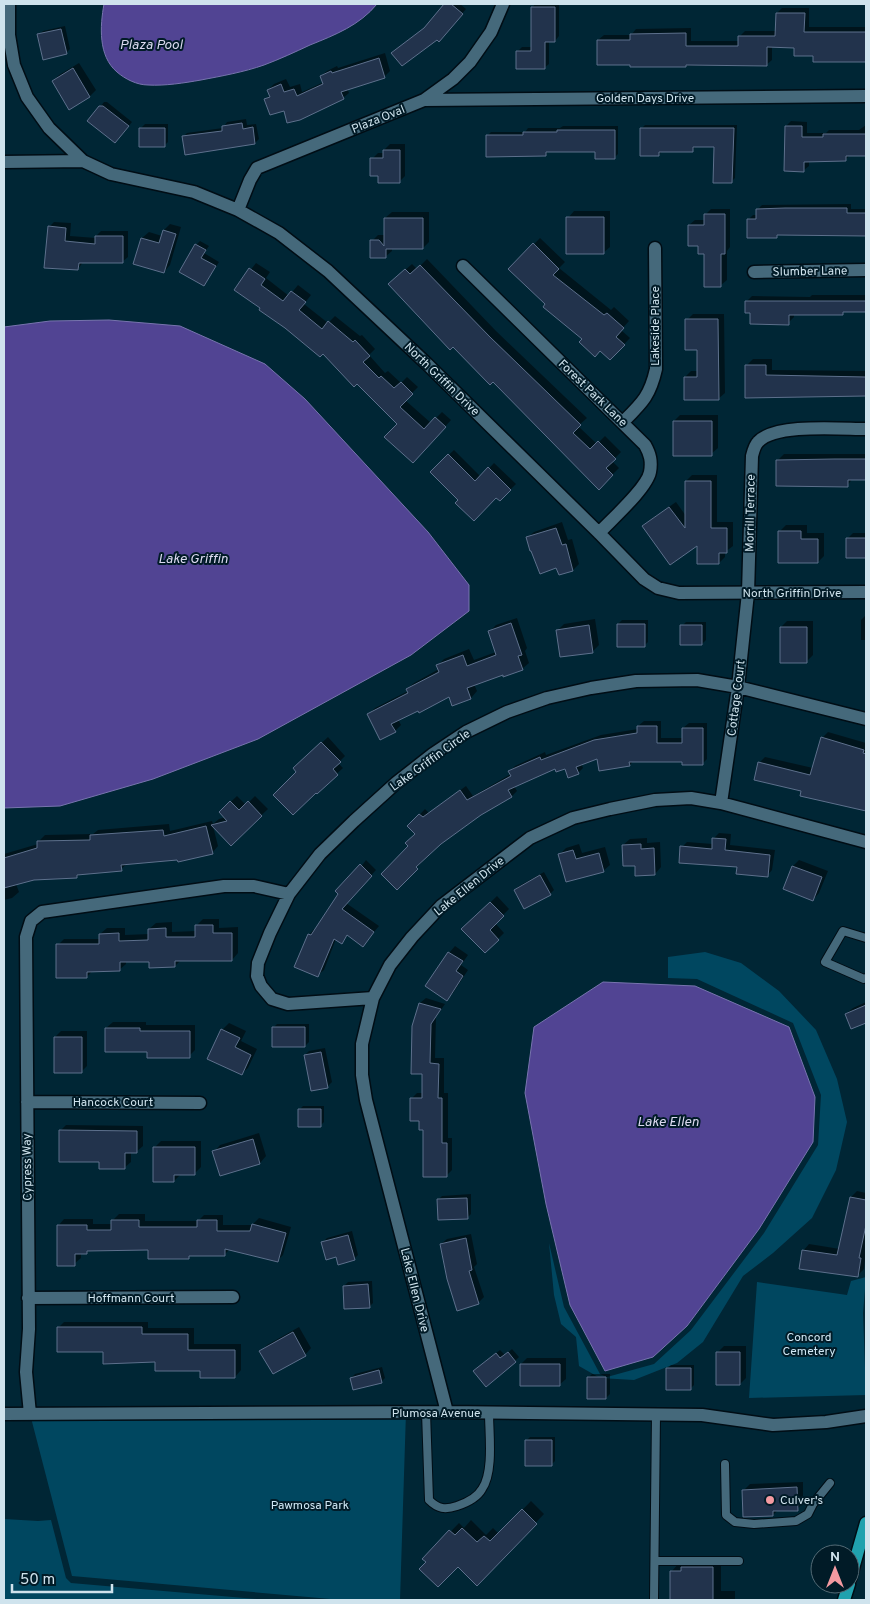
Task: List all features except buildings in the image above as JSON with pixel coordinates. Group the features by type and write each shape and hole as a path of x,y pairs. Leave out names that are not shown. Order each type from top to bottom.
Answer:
{"main road":[{"path":"860,1545 866,1524"}],"street":[{"path":"9,4 9,35 14,65 27,96 49,128 83,160"},
{"name":"Plaza Oval","path":"238,210 250,180 258,168 424,100 453,79 470,62 491,32 503,4"},
{"name":"Golden Days Drive","path":"424,100 866,96"},
{"name":"North Griffin Drive","path":"4,162 83,160 111,174 194,192 238,210 279,233 328,271 427,364 644,579 658,588 679,593 866,592"},
{"name":"Lakeside Place","path":"623,422 645,400 652,386 656,369 654,248"},
{"name":"Forest Park Lane","path":"463,266 645,445 651,458 650,473 643,485 599,533"},
{"name":"Slumber Lane","path":"754,272 866,270"},
{"name":"Morrill Terrace","path":"748,593 752,456 756,443 764,437 779,432 798,429 866,429"},
{"name":"Cottage Court","path":"721,803 738,687 748,593"},
{"name":"Lake Griffin Circle","path":"373,998 288,1004 272,998 261,986 258,976 258,963 270,932 289,894 320,854 396,783 466,732 506,712 547,698 636,681 697,680 738,687 866,719"},
{"name":"Lake Ellen Drive","path":"447,1412 366,1100 362,1075 362,1044 373,998 390,965 412,937 442,906 530,838 573,818 655,800 690,798 721,803 866,842"},
{"name":"Cypress Way","path":"30,1414 26,1372 29,1329 26,937 31,921 42,912 224,886 254,886 289,894"},
{"name":"Hancock Court","path":"27,1102 200,1103"},
{"name":"Hoffmann Court","path":"28,1298 233,1297"},
{"name":"Plumosa Avenue","path":"4,1414 447,1412 702,1415 774,1425 826,1422 866,1416"}],"lane":[{"path":"866,938 843,931 825,962 864,979 866,978"},
{"path":"426,1412 429,1500 436,1507 446,1509 471,1500 482,1490 487,1478 489,1464 489,1413"},
{"path":"654,1600 656,1415"},
{"path":"725,1464 726,1515 735,1522 754,1524 796,1521 808,1514 813,1504 830,1483"},
{"path":"655,1561 739,1561"}],"green space":[{"path":"705,952 741,963 779,991 816,1030 837,1079 847,1122 836,1170 812,1218 773,1253 743,1276 703,1342 677,1363 634,1380 600,1378 579,1366 576,1337 561,1324 554,1295 549,1243 564,1307 600,1374 607,1377 654,1364 691,1330 764,1233 818,1145 821,1095 793,1023 697,979 668,978 668,957"},
{"name":"Concord Cemetery","path":"866,1277 863,1313 866,1395 749,1398 757,1282 847,1295 851,1281"},
{"name":"Pawmosa Park","path":"406,1412 400,1600 342,1600 72,1576 30,1414"},
{"path":"4,1519 51,1520 66,1578 71,1583 267,1600 4,1600"}],"water":[{"name":"Plaza Pool","path":"104,4 377,4 363,18 346,29 264,65 201,80 174,84 144,85 120,75 106,58 101,31"},
{"name":"Lake Griffin","path":"109,320 180,326 265,364 305,399 428,532 469,585 469,611 411,655 258,739 153,779 60,806 4,808 4,327 50,321"},
{"name":"Lake Ellen","path":"603,982 695,986 789,1027 815,1097 813,1142 759,1229 687,1326 653,1357 605,1371 570,1305 546,1204 525,1093 534,1027"}],"place":[{"name":"Culver's","path":"770,1500"}]}
